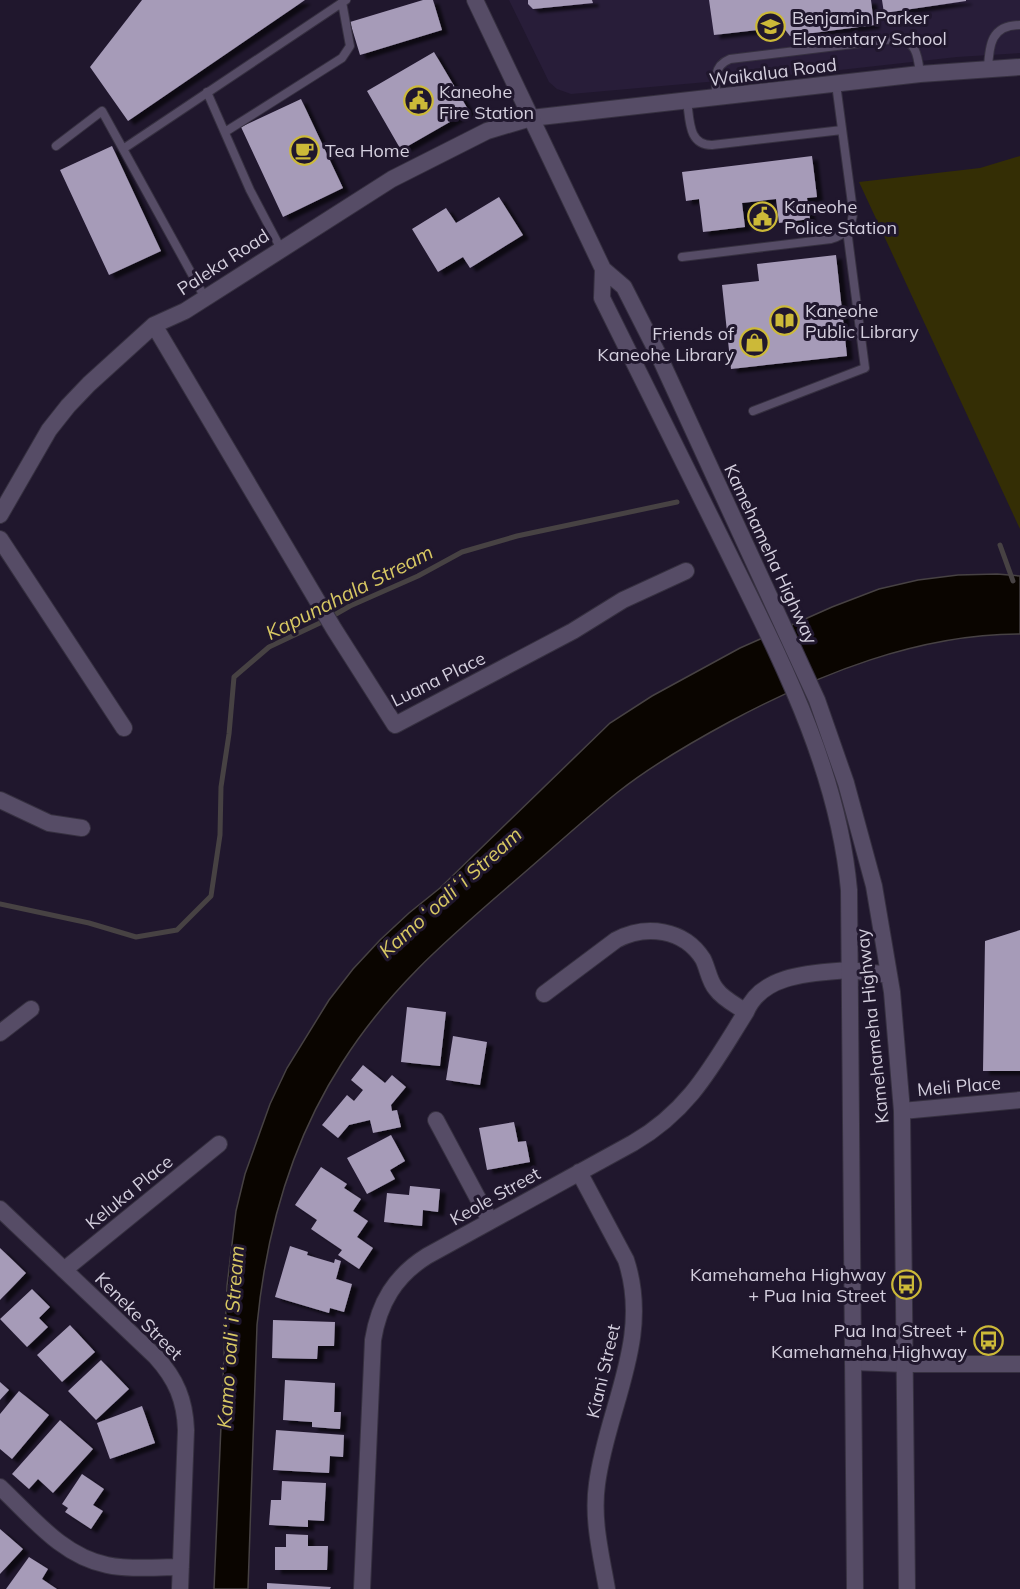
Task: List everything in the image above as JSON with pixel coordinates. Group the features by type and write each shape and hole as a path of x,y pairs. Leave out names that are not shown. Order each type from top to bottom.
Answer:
{"street":[{"name":"Kamehameha Highway","path":"475,0 603,269 624,287 654,346 771,621 797,700 829,785 841,831 849,890 855,1589"},
{"name":"Waikalua Road","path":"531,118 920,74 1020,67"},
{"name":"Paleka Road","path":"0,515 49,430 89,384 154,325 185,311 365,195 432,158 487,131 531,118"},
{"name":"Kamehameha Highway","path":"603,269 602,298 771,621 816,700 846,783 874,886 889,975 902,1110 907,1589"},
{"name":"Luana Place","path":"154,325 334,629 395,725 573,631 623,600 686,571"},
{"path":"0,539 124,728"},
{"path":"0,800 49,823 82,828"},
{"path":"544,994 616,940 627,934 652,930 675,936 694,949 707,967 712,984 718,992 746,1012"},
{"name":"Keole Street","path":"362,1589 373,1340 380,1309 395,1283 415,1263 649,1134 678,1110 699,1087 746,1012 750,1000 776,982 801,975 850,970 889,975"},
{"path":"0,1033 31,1009"},
{"name":"Meli Place","path":"902,1110 1020,1100"},
{"path":"436,1120 490,1221"},
{"name":"Keluka Place","path":"64,1270 219,1144"},
{"name":"Kiani Street","path":"579,1172 626,1260 635,1305 633,1336 597,1484 596,1524 607,1589"},
{"name":"Keneke Street","path":"0,1209 172,1376 182,1398 186,1430 180,1589"},
{"path":"853,1362 1020,1364"},
{"path":"0,1487 57,1542 81,1557 122,1567 181,1568"}],"lane":[{"path":"123,148 344,1 350,46 342,58 225,132"},
{"path":"988,69 989,49 993,38 1008,26 1020,25"},
{"path":"717,98 716,74 721,65 730,59 894,39 908,42 915,48 920,74"},
{"path":"753,411 865,368 847,230 853,218 853,211 836,84"},
{"path":"207,92 250,190 281,249"},
{"path":"687,101 694,137 698,142 707,145 842,130"},
{"path":"56,146 102,111 205,298"},
{"path":"682,257 831,239 847,230"}],"shaded area":[{"name":"Benjamin Parker Elementary School","path":"509,0 1020,0 1020,53 571,94 557,89 549,82"},
{"path":"1020,156 1020,529 859,182 980,168"}],"water":[{"name":"Kamoʻoaliʻi Stream","path":"958,575 1020,576 1020,634 944,641 870,660 764,704 673,754 631,782 605,803 468,922 422,964 380,1010 342,1063 308,1124 274,1222 257,1325 248,1589 214,1589 227,1286 236,1211 245,1174 270,1104 287,1068 329,1000 380,940 440,888 610,723 652,696 740,648 879,589 918,580"}],"building":[{"path":"142,0 305,0 128,121 90,67"},
{"path":"423,0 433,0 442,30 360,55 350,22"},
{"path":"528,0 592,0 593,3 533,9 528,4"},
{"path":"709,0 871,0 874,25 790,36 783,27 714,35"},
{"path":"882,0 966,0 966,1 884,13"},
{"name":"Kaneohe Fire Station","path":"434,52 469,111 401,150 367,91"},
{"path":"301,99 343,188 283,217 241,127"},
{"path":"112,146 161,251 109,275 60,170"},
{"path":"812,156 817,197 807,198 810,219 779,223 776,199 742,203 745,227 703,232 699,199 686,201 682,172"},
{"path":"499,197 523,235 470,268 463,257 438,272 412,229 446,208 456,223"},
{"name":"Kaneohe Public Library","path":"836,255 847,356 731,369 722,285 759,281 757,264"},
{"path":"1020,930 1020,1071 983,1071 985,941"},
{"path":"407,1007 446,1012 440,1066 401,1062"},
{"path":"453,1036 487,1042 480,1085 446,1080"},
{"path":"363,1065 385,1083 392,1075 406,1087 391,1105 392,1111 397,1110 401,1127 373,1133 370,1120 349,1125 338,1138 322,1125 347,1095 354,1101 363,1090 351,1080"},
{"path":"514,1122 518,1142 526,1141 530,1162 487,1170 479,1128"},
{"path":"391,1135 405,1161 390,1170 395,1179 367,1194 347,1158"},
{"path":"321,1167 347,1184 344,1188 361,1199 353,1211 368,1221 357,1237 373,1248 359,1269 338,1255 342,1250 311,1229 317,1220 295,1205"},
{"path":"410,1186 440,1189 438,1212 423,1210 422,1226 384,1222 387,1193 409,1195"},
{"path":"290,1246 308,1252 307,1255 334,1263 335,1259 341,1261 336,1279 352,1284 344,1312 330,1308 329,1313 275,1297"},
{"path":"0,1248 26,1273 0,1300"},
{"path":"32,1289 50,1307 39,1318 48,1327 27,1347 0,1319"},
{"path":"273,1320 335,1322 334,1346 318,1346 317,1359 272,1358"},
{"path":"70,1325 95,1352 62,1382 37,1355"},
{"path":"101,1360 129,1389 96,1420 68,1391"},
{"path":"285,1380 335,1383 334,1412 341,1412 340,1429 312,1427 312,1422 283,1420"},
{"path":"0,1382 9,1390 0,1400"},
{"path":"19,1391 49,1415 12,1459 0,1449 0,1414"},
{"path":"142,1406 155,1443 110,1459 97,1423"},
{"path":"60,1420 93,1449 53,1493 38,1479 29,1489 12,1474"},
{"path":"276,1430 344,1435 343,1457 330,1456 329,1473 273,1470"},
{"path":"82,1474 104,1489 93,1505 103,1511 91,1529 65,1512 68,1508 62,1504"},
{"path":"282,1481 326,1483 324,1521 308,1520 308,1527 269,1525 271,1500 281,1500"},
{"path":"0,1529 23,1549 0,1574"},
{"path":"286,1534 308,1535 308,1546 328,1546 327,1570 275,1570 275,1547 286,1547"},
{"path":"29,1557 48,1569 42,1579 57,1589 6,1589"},
{"path":"267,1583 331,1587 330,1589 267,1589"}],"waterway":[{"name":"Kapunahala Stream","path":"0,904 89,923 136,937 177,930 211,896 220,835 221,787 234,677 269,647 350,606 418,576 462,552 517,536 677,502"},
{"name":"Kapunahala Stream","path":"1000,545 1013,581"}],"place":[{"name":"Benjamin Parker Elementary School","path":"771,27"},
{"name":"Kaneohe Fire Station","path":"418,101"},
{"name":"Tea Home","path":"304,150"},
{"name":"Kaneohe Police Station","path":"763,216"},
{"name":"Kaneohe Public Library","path":"784,320"},
{"name":"Friends of Kaneohe Library","path":"755,343"},
{"name":"Kamehameha Highway + Pua Inia Street","path":"907,1284"},
{"name":"Pua Ina Street + Kamehameha Highway","path":"988,1340"}]}
